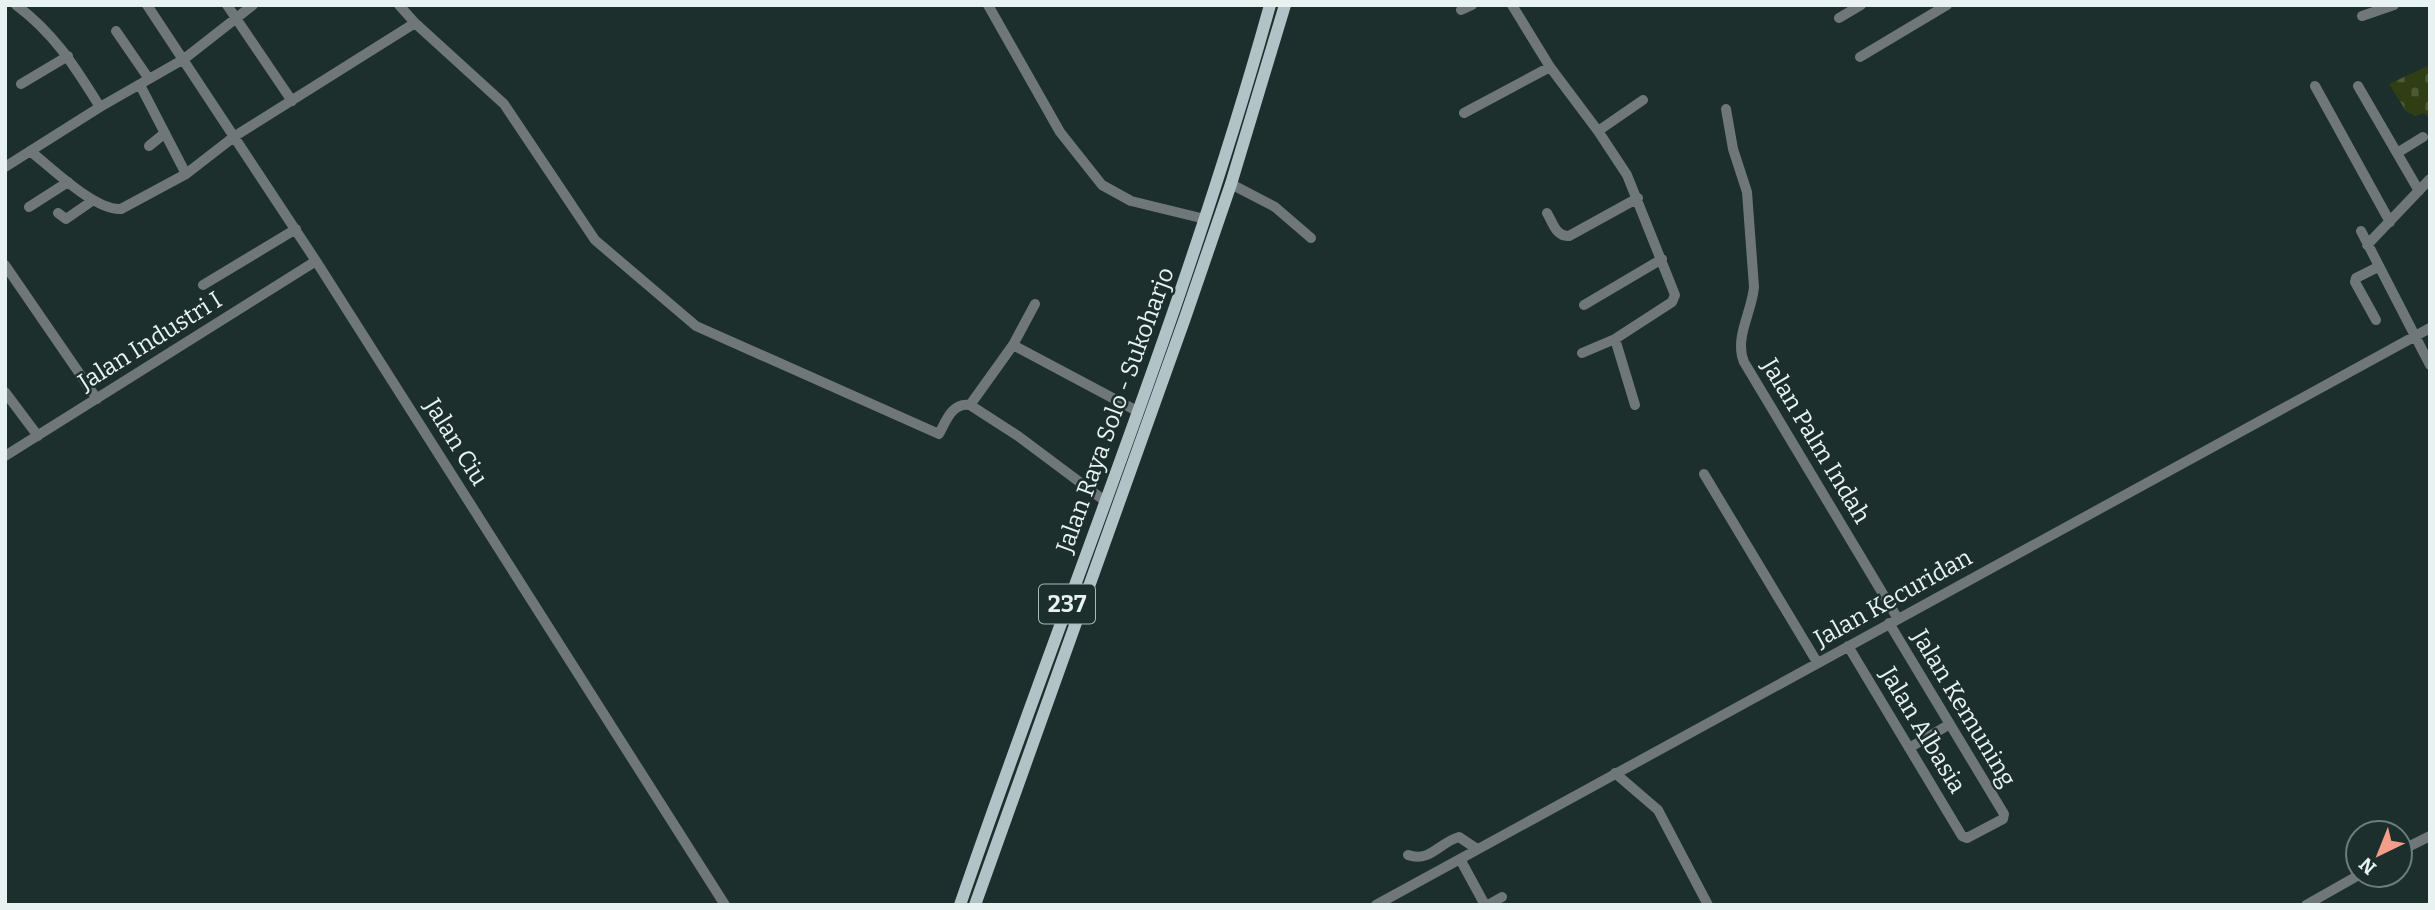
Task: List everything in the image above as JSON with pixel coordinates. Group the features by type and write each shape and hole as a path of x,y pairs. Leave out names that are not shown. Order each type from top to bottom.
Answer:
{"main road":[{"name":"Jalan Raya Solo - Sukoharjo","path":"1195,270 1205,219 1227,154 1270,5"},
{"name":"Jalan Raya Solo - Sukoharjo","path":"975,905 1182,306 1231,184 1285,5"},
{"name":"Jalan Raya Solo - Sukoharjo","path":"960,905 1137,411 1182,306"},
{"path":"978,851 993,856"}],"street":[{"path":"16,5 40,24 68,56 100,107"},
{"name":"Jalan Ciu","path":"147,5 296,229 725,905"},
{"path":"227,5 292,101"},
{"path":"5,167 100,107 184,59 253,5"},
{"path":"400,5 415,23 504,104 596,240 688,320 939,434 954,408 958,405 970,405 1018,436 1105,501"},
{"path":"988,5 1060,132 1102,184 1131,201 1205,219"},
{"path":"1512,5 1550,67 1627,175 1675,295 1672,302 1615,339 1582,353"},
{"path":"1839,18 1861,5"},
{"path":"1860,57 1947,5"},
{"path":"2362,16 2394,5"},
{"path":"30,151 92,201 111,210 121,209 186,174 235,136 415,23"},
{"path":"116,31 145,82 165,133 186,174"},
{"path":"21,84 68,56"},
{"path":"1464,113 1550,67"},
{"path":"2315,86 2390,222"},
{"path":"2358,86 2418,191"},
{"path":"1598,131 1643,100"},
{"name":"Jalan Palm Indah","path":"1726,109 1733,149 1747,192 1754,287 1740,352 1893,621"},
{"path":"149,146 165,133"},
{"path":"2397,153 2423,137"},
{"path":"2367,245 2430,179"},
{"path":"29,207 68,181"},
{"path":"1231,184 1275,207 1311,238"},
{"path":"1547,213 1558,232 1569,236 1638,198"},
{"path":"58,213 66,219 92,201"},
{"path":"203,285 296,229"},
{"path":"2361,231 2430,365"},
{"path":"1584,305 1662,259"},
{"name":"Jalan Industri I","path":"5,456 316,261"},
{"path":"5,265 97,399"},
{"path":"2376,320 2355,282 2356,278 2378,267"},
{"path":"970,405 1013,345 1035,304"},
{"name":"Jalan Kecuridan","path":"1376,905 2430,328"},
{"path":"1615,339 1635,405"},
{"path":"1013,345 1137,411"},
{"path":"5,392 38,436"},
{"path":"1704,474 1817,662"},
{"name":"Jalan Kemuning","path":"1893,621 2004,814 2003,819 1967,838 1962,836"},
{"name":"Jalan Albasia","path":"1848,646 1962,836"},
{"path":"1909,748 1950,724"},
{"path":"1615,773 1658,810 1708,905"},
{"path":"2414,844 2430,836"},
{"path":"1408,855 1417,858 1426,856 1459,837 1477,849"},
{"path":"1460,859 1487,905 1502,897"},
{"path":"2306,905 2344,883"}],"green space":[{"path":"2430,65 2430,119 2424,113 2415,116 2406,111 2389,84"}]}
